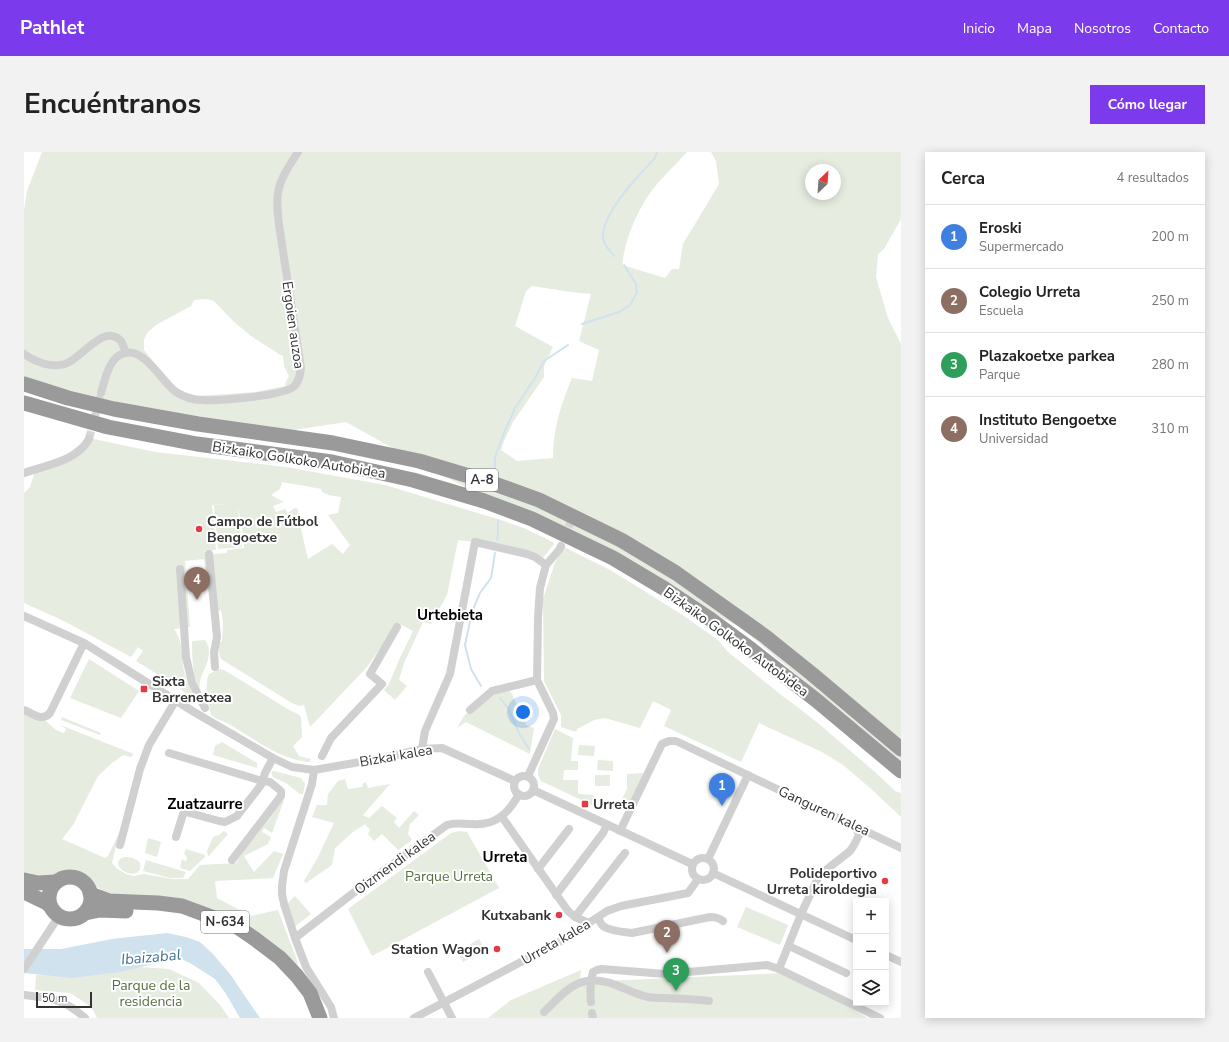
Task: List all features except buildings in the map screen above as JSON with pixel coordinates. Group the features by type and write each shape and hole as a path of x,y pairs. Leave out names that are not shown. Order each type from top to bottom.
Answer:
{"highway":[{"name":"Bizkaiko Golkoko Autobidea","path":"24,384 68,398 114,409 198,424 333,443 418,461 489,482 539,500 621,540 676,573 766,637 901,749"},
{"name":"Bizkaiko Golkoko Autobidea","path":"24,403 108,427 197,444 332,462 413,480 484,501 532,519 613,558 665,589 748,647 901,771"},
{"path":"876,727 901,745"},
{"path":"857,734 901,782"},
{"name":"N-634","path":"24,880 38,883 56,882 62,878 69,877 75,878 82,881 93,895 109,900 182,906 236,926 302,972 320,1018"},
{"path":"52,908 49,893 56,882"},
{"name":"N-634","path":"24,892 52,908 65,918 72,919 85,913 100,910 132,911 157,912 206,923 251,946 275,965 290,980 303,998 311,1018"},
{"path":"85,913 91,900 90,893"}],"street":[{"name":"Ergoien auzoa","path":"126,352 137,354 145,359 176,392 193,399 203,400 247,397 281,392 292,388 296,384 300,377 301,368 281,240 278,193 280,184 298,152"},
{"path":"24,354 32,359 49,365 58,366 67,364 103,337 113,336 121,341 126,352 116,358 110,366 101,393"},
{"path":"24,473 64,459 76,453 89,439"},
{"path":"422,749 425,731 450,674 475,542 527,554 535,557 546,565"},
{"path":"528,776 554,719 553,712 538,680 538,617 540,588 546,565 559,550 560,546"},
{"path":"210,554 215,667"},
{"path":"180,569 186,657 192,683 205,708"},
{"name":"Bizkai kalea","path":"24,616 84,643 243,740 246,744 272,760 292,767 314,770 383,758 422,749 442,748 515,781"},
{"path":"322,756 331,738 382,684 370,674 397,627"},
{"path":"24,710 41,718 46,717 50,713 84,643"},
{"path":"470,710 492,691 538,680"},
{"path":"120,845 140,769 149,745 176,700"},
{"name":"Ganguren kalea","path":"620,831 662,744 669,741 676,741 901,848"},
{"path":"169,753 262,781 270,782 281,791 281,796 232,860"},
{"path":"176,837 183,814 186,812 226,822 237,816 261,785 272,760"},
{"path":"314,770 312,784 284,871 282,885 284,904 295,938 302,972 331,1006 334,1018"},
{"path":"708,858 748,775"},
{"path":"528,776 534,784 531,793 525,796 519,794 515,790 514,784 517,778 528,776"},
{"path":"533,790 692,864"},
{"name":"Oizmendi kalea","path":"295,938 361,887 447,825 454,823 484,824 493,821 506,813 519,794"},
{"path":"502,816 568,911 575,917 589,923"},
{"path":"556,895 603,833 607,825"},
{"path":"779,969 801,914 818,878 850,851 858,835 855,826"},
{"path":"538,869 569,829"},
{"path":"575,917 625,853"},
{"path":"701,857 708,858 713,863 714,873 706,880 698,879 692,871 692,864 701,857"},
{"path":"714,873 853,939"},
{"name":"Urreta kalea","path":"414,1018 564,940 607,911 621,906 688,893 698,879"},
{"path":"24,969 46,936 52,908"},
{"path":"598,918 602,925 606,927 632,933 715,917 723,921"},
{"path":"789,946 846,973"},
{"path":"889,956 901,962"},
{"path":"591,1002 591,981 594,972 597,970 602,969 665,974 767,965 779,969 880,1018"},
{"path":"428,972 452,1018"},
{"path":"544,1012 574,984 591,981 614,984 647,997 709,1001"},
{"path":"24,995 60,1000 75,1009 85,1018"}],"green space":[{"path":"42,152 687,152 650,192 633,225 622,265 665,278 672,269 679,269 683,244 719,184 716,161 711,152 901,152 901,219 884,249 878,254 876,277 888,318 901,344 901,763 740,627 432,470 346,422 281,432 247,431 24,383 24,210 27,191","holes":["532,286 591,294 579,341 599,350 592,381 572,378 558,417 554,437 553,458 517,461 501,450 513,422 544,377 544,366 553,347 515,326 526,291","206,299 214,301 233,321 251,336 282,356 283,355 284,366 289,376 285,384 286,386 255,392 197,396 183,392 172,385 144,350 144,339 148,332 156,325 191,306 194,300"]},
{"path":"94,439 155,452 286,467 385,485 504,521 526,529 553,542 554,544 542,559 474,542 458,540 447,595 431,624 423,622 404,663 399,680 407,686 395,700 384,690 389,684 413,631 398,623 367,667 310,727 304,705 299,706 290,702 221,659 218,650 220,642 222,641 223,623 221,610 217,611 211,554 227,553 227,550 244,548 244,541 238,506 242,547 218,549 214,505 238,503 212,505 216,550 204,551 207,556 210,591 207,590 204,559 185,561 190,627 174,629 180,642 185,675 193,694 199,702 198,703 181,689 136,661 143,651 138,647 131,657 64,621 24,603 24,493 30,487 34,474","holes":["282,482 322,489 321,491 328,495 341,497 338,513 328,515 350,545 343,554 332,544 308,559 298,509 294,508 288,513 285,509 276,512 273,506 284,502 271,495 280,489"]},
{"path":"564,547 612,571 681,614 718,640 728,652 819,724 895,791 901,793 901,817 843,765 822,752 759,723 741,762 664,726 671,710 653,701 640,728 605,718 594,720 577,729 576,732 561,727 561,715 544,681 543,599 555,563"},
{"path":"205,640 208,645 209,655 200,681 200,694 193,668 192,641"},
{"path":"89,659 139,691 121,718 70,698"},
{"path":"219,669 224,670 301,717 302,737 293,746 299,756 311,759 309,762 287,757 211,715 207,694 207,684 209,674"},
{"path":"503,688 511,692 526,725 534,728 530,754 466,722 457,728 464,716 488,694"},
{"path":"24,712 46,721 56,730 64,733 66,729 60,725 134,754 131,757 123,755 98,776 73,825 62,839 105,858 108,856 119,833 112,863 116,868 126,874 134,876 144,874 172,879 188,879 200,865 236,863 248,843 277,803 284,800 272,833 264,828 262,832 271,837 268,844 244,856 254,872 274,851 283,854 273,878 215,881 217,898 251,916 278,910 298,963 297,965 254,931 112,897 77,873 65,872 52,876 35,878 24,874"},
{"path":"62,717 101,733 100,735 61,720"},
{"path":"555,729 573,738 571,761 578,761 578,770 564,770 563,780 578,780 578,794 594,795 594,806 541,781 538,774 538,769"},
{"path":"222,742 257,763 257,768 213,755 215,746"},
{"path":"579,745 595,746 594,756 578,755"},
{"path":"598,760 613,761 613,771 597,770"},
{"path":"274,771 301,778 305,784 303,794 300,794 286,783 273,777 271,772"},
{"path":"643,773 642,780 628,808 619,805 627,789 627,774"},
{"path":"595,775 610,775 610,786 595,786"},
{"path":"345,779 348,789 362,787 363,783 366,782 368,788 390,784 363,815 369,818 382,806 397,818 394,822 399,828 414,811 419,815 410,824 408,834 412,840 398,850 382,834 374,841 368,834 370,830 365,824 353,832 335,848 332,865 306,883 304,881 318,857 334,823 312,817 317,805 327,805 328,794 338,781"},
{"path":"224,831 228,834 208,857 207,851 213,837"},
{"name":"Parque Urreta","path":"459,831 467,832 499,888 372,956 348,909 451,833"},
{"path":"148,838 161,842 157,857 145,853"},
{"path":"186,849 205,855 205,857 190,871 180,868 182,859 184,861 187,860 184,853"},
{"path":"124,857 132,858 140,862 140,869 138,872 132,874 121,868 118,862"},
{"path":"146,860 186,872 183,878 170,878 143,871"},
{"path":"295,896 311,914 294,927 287,904"},
{"path":"746,907 788,925 780,945 737,927"},
{"path":"479,939 485,950 463,962 457,952"},
{"name":"Parque de la residencia","path":"140,967 169,969 199,983 220,1005 229,1018 97,1018 93,1010 87,1004 70,993 35,990 36,975 81,976"},
{"path":"581,970 580,982 787,973 868,1018 488,1018 511,1000"}],"water":[{"name":"Ibaizabal","path":"167,933 200,942 213,954 230,974 260,1018 240,1018 215,979 190,963 178,958 120,972 72,978 24,973 24,949 61,949 112,939"}],"waterway":[{"path":"614,256 603,238 604,228 608,218 622,195 655,158 657,152"},
{"path":"582,324 619,312 630,305 637,293 636,284 624,265"},
{"path":"495,471 495,457 515,408 535,378 544,361 568,345"},
{"path":"497,540 498,520"},
{"path":"481,686 471,669 465,645 472,612 480,593 491,578 495,553"},
{"path":"500,698 508,708 519,733 529,749"}],"tunnel":[{"path":"89,439 101,393"},
{"path":"564,538 574,514"}],"place":[{"name":"Campo de Fútbol Bengoetxe","path":"199,529"},
{"name":"Instituto Bengoetxe","path":"197,600"},
{"name":"Sixta Barrenetxea","path":"144,689"},
{"name":"Urreta","path":"585,804"},
{"name":"Eroski","path":"722,806"},
{"name":"Polideportivo Urreta kiroldegia","path":"885,881"},
{"name":"Kutxabank","path":"559,915"},
{"name":"Station Wagon","path":"497,949"},
{"name":"Colegio Urreta","path":"667,953"},
{"name":"Plazakoetxe parkea","path":"676,991"}],"district":[{"name":"Urtebieta","path":"450,615"},
{"name":"Zuatzaurre","path":"205,804"},
{"name":"Urreta","path":"505,857"}]}
